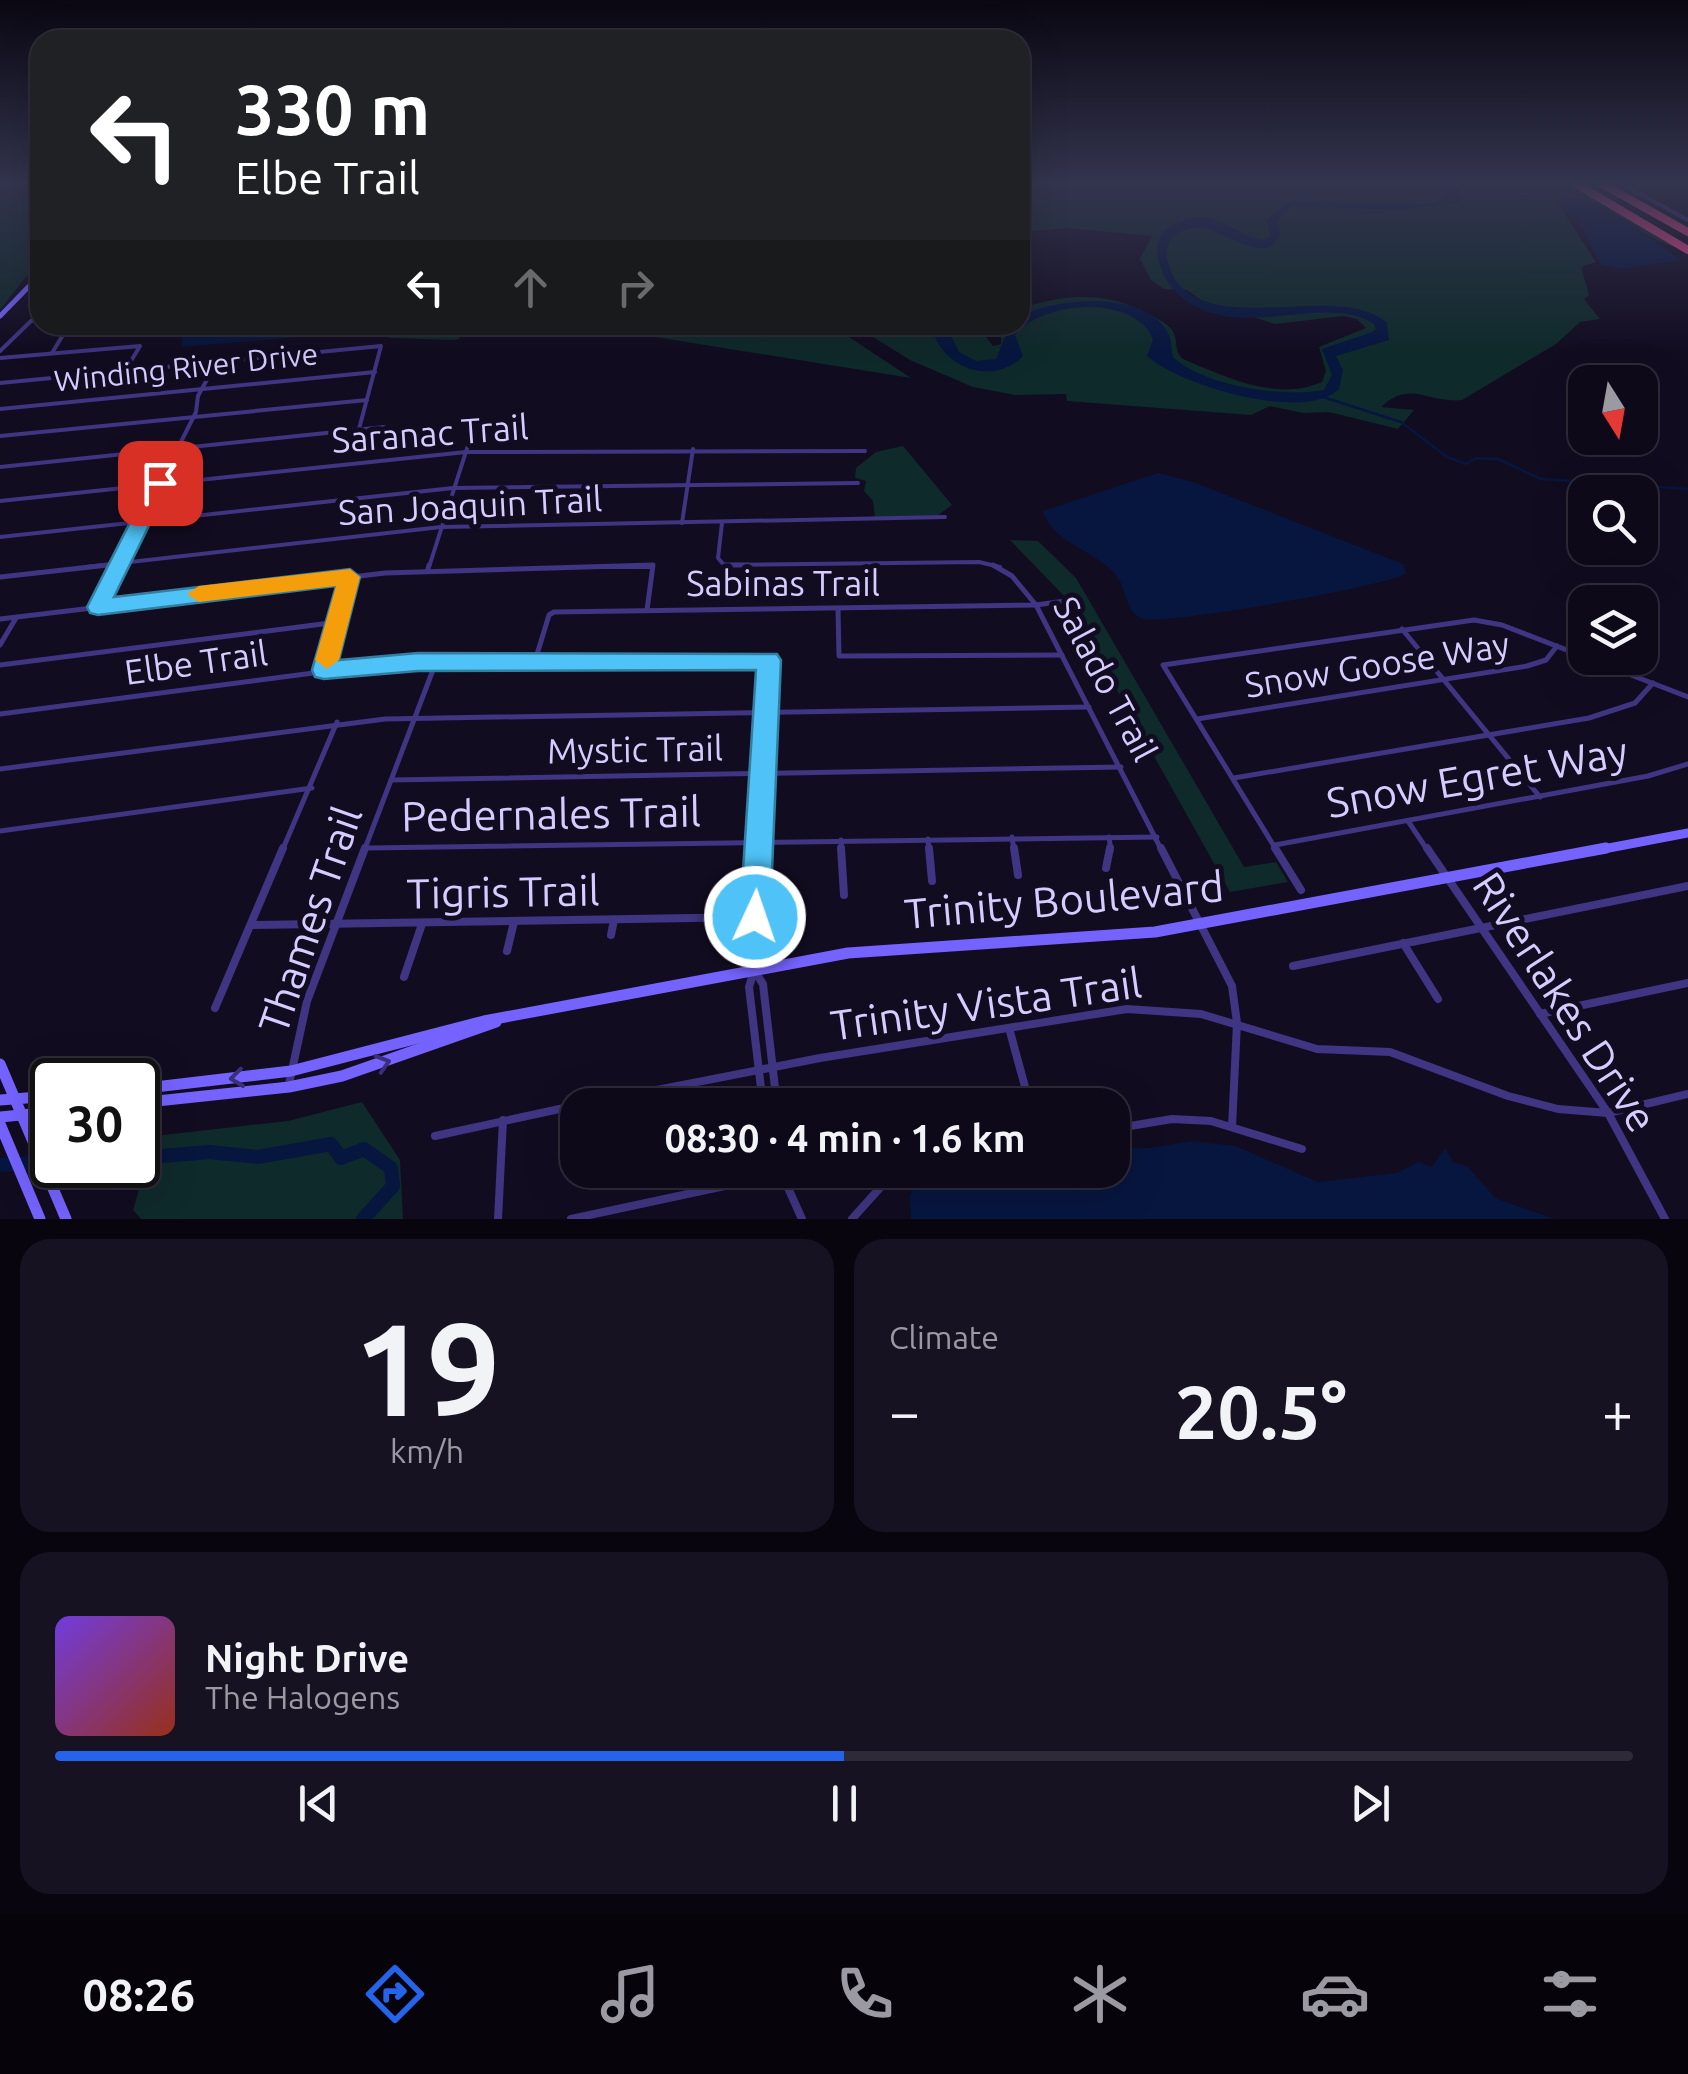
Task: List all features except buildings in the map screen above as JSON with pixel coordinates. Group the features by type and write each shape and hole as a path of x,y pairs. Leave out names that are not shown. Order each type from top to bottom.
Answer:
{"main road":[{"path":"0,316 30,285"},
{"name":"Trinity Boulevard","path":"160,1086 291,1071 484,1021 754,971 888,949 1097,938 1203,924 1688,833"},
{"name":"Trinity Boulevard","path":"160,1101 288,1087 406,1056 504,1019"},
{"path":"0,1064 65,1216"},
{"path":"0,1100 30,1098"},
{"path":"30,1120 2,1125 40,1218"}],"street":[{"path":"0,355 30,326"},
{"path":"52,354 63,335"},
{"path":"0,355 140,346 126,371"},
{"path":"0,383 381,346 359,430"},
{"path":"98,607 193,417 216,362"},
{"name":"Winding River Drive","path":"0,409 376,372"},
{"path":"0,436 367,400"},
{"path":"0,467 384,427"},
{"path":"428,569 471,436"},
{"path":"682,524 693,449"},
{"name":"Saranac Trail","path":"0,500 466,452 865,450"},
{"path":"0,537 453,488 858,483"},
{"name":"San Joaquin Trail","path":"0,577 441,527 945,517"},
{"name":"Salado Trail","path":"722,523 718,558 724,564 994,563 1011,574 1036,606 1232,986 1237,1023 1232,1126"},
{"path":"0,619 428,569 653,565 647,610"},
{"path":"324,670 350,577"},
{"name":"Sabinas Trail","path":"535,661 549,615 554,612 1036,606 1065,601"},
{"path":"838,609 839,656 1062,655"},
{"path":"0,646 17,617"},
{"path":"1301,890 1163,665 1482,620 1568,650"},
{"path":"0,665 338,622"},
{"path":"1402,629 1540,796"},
{"name":"Snow Goose Way","path":"1197,719 1528,666 1546,660 1558,646"},
{"name":"Elbe Trail","path":"0,714 324,670 436,662 759,658 769,660 767,713"},
{"name":"Thames Trail","path":"288,1087 307,1002 436,662"},
{"path":"1630,675 1688,697"},
{"path":"1234,778 1613,711 1648,695 1652,684"},
{"path":"0,769 337,722 1090,708"},
{"path":"760,1088 749,986 754,971 767,713"},
{"path":"215,1008 337,722"},
{"name":"Snow Egret Way","path":"1275,845 1648,776 1688,764"},
{"name":"Mystic Trail","path":"391,780 1120,768"},
{"path":"0,830 312,788"},
{"name":"Riverlakes Drive","path":"1408,821 1608,1113 1665,1219"},
{"path":"1106,868 1111,852 1108,836"},
{"path":"1012,837 1018,876"},
{"name":"Pedernales Trail","path":"366,848 1157,837"},
{"path":"928,839 932,882"},
{"path":"841,840 844,895"},
{"path":"1293,966 1688,886"},
{"name":"Tigris Trail","path":"252,925 755,917"},
{"path":"611,935 614,920"},
{"path":"507,951 514,922"},
{"path":"404,976 422,924"},
{"path":"1403,944 1438,999"},
{"path":"754,971 763,984 775,1088"},
{"path":"1540,1014 1688,983"},
{"name":"Trinity Vista Trail","path":"668,1088 1143,1008 1201,1014 1317,1049 1390,1052 1508,1096 1558,1109 1608,1113 1688,1094"},
{"path":"1009,1028 1025,1088"},
{"name":"Trinity Vista Trail","path":"435,1136 560,1109"},
{"path":"1130,1126 1172,1118 1232,1126 1302,1149"},
{"path":"498,1219 502,1120"},
{"path":"571,1219 709,1188"},
{"path":"787,1188 802,1219"},
{"path":"852,1219 877,1188"}],"green space":[{"path":"0,239 30,239 30,272 0,310"},
{"path":"1150,239 1581,239 1596,262 1581,267 1589,295 1584,299 1600,319 1580,322 1556,344 1462,400 1411,394 1392,399 1381,407 1414,410 1398,429 1329,412 1303,413 1270,406 1251,415 1067,401 1066,394 1015,395 973,387 910,360 870,335 985,335 993,346 1001,344 1001,335 1030,335 1030,306 1067,298 1099,298 1130,305 1163,322 1174,334 1183,359 1251,385 1287,389 1322,382 1326,371 1319,347 1366,328 1357,319 1343,316 1275,324 1201,300 1187,290 1164,289 1151,280 1140,259"},
{"path":"379,335 461,335 452,340"},
{"path":"643,335 846,335 911,378"},
{"path":"903,446 952,505 934,518 875,518 873,501 864,491 866,481 855,478 856,468 876,452"},
{"path":"1010,540 1038,541 1076,578 1244,867 1276,862 1288,882 1230,892 1065,597"},
{"path":"362,1102 400,1160 403,1219 141,1219 133,1210 140,1188 160,1188 160,1135 288,1121"}],"water":[{"path":"1172,239 1167,259 1180,286 1203,301 1232,307 1334,306 1364,310 1387,323 1389,340 1336,356 1343,370 1339,389 1322,399 1271,401 1213,388 1163,367 1147,356 1153,339 1143,324 1127,314 1087,307 1065,309 1030,323 1030,312 1059,304 1123,304 1143,310 1158,321 1169,335 1173,357 1187,367 1224,382 1287,392 1324,390 1332,375 1322,349 1376,329 1374,324 1353,315 1250,318 1223,316 1198,308 1176,292 1165,277 1158,259 1159,240"},
{"path":"1232,239 1258,239 1277,239 1271,247 1259,248"},
{"path":"1588,239 1652,239 1681,260 1621,269 1601,265"},
{"path":"182,335 322,335 182,347"},
{"path":"934,335 951,335 959,352 976,361 996,359 1006,335 1015,335 1023,356 1010,366 982,371 956,362"},
{"path":"1158,473 1193,482 1403,564 1406,573 1362,587 1277,603 1143,619 1129,606 1116,575 1055,531 1043,511"},
{"path":"1192,1141 1235,1146 1318,1182 1397,1173 1419,1162 1432,1167 1445,1148 1453,1162 1468,1167 1495,1198 1554,1219 911,1219 910,1196 914,1188 1130,1188 1130,1147"}],"waterway":[{"path":"1323,397 1401,422 1447,457 1466,464 1476,458 1498,459 1541,479 1688,489"},
{"path":"160,1156 209,1152 258,1157 331,1144 341,1158 364,1149 391,1168 393,1186 363,1219"},
{"path":"0,1165 30,1163"}],"slow traffic":[{"path":"199,594 350,577 327,660"}],"route":[{"path":"160,483 98,607 350,577 324,670 418,662 769,660 755,917"}]}
